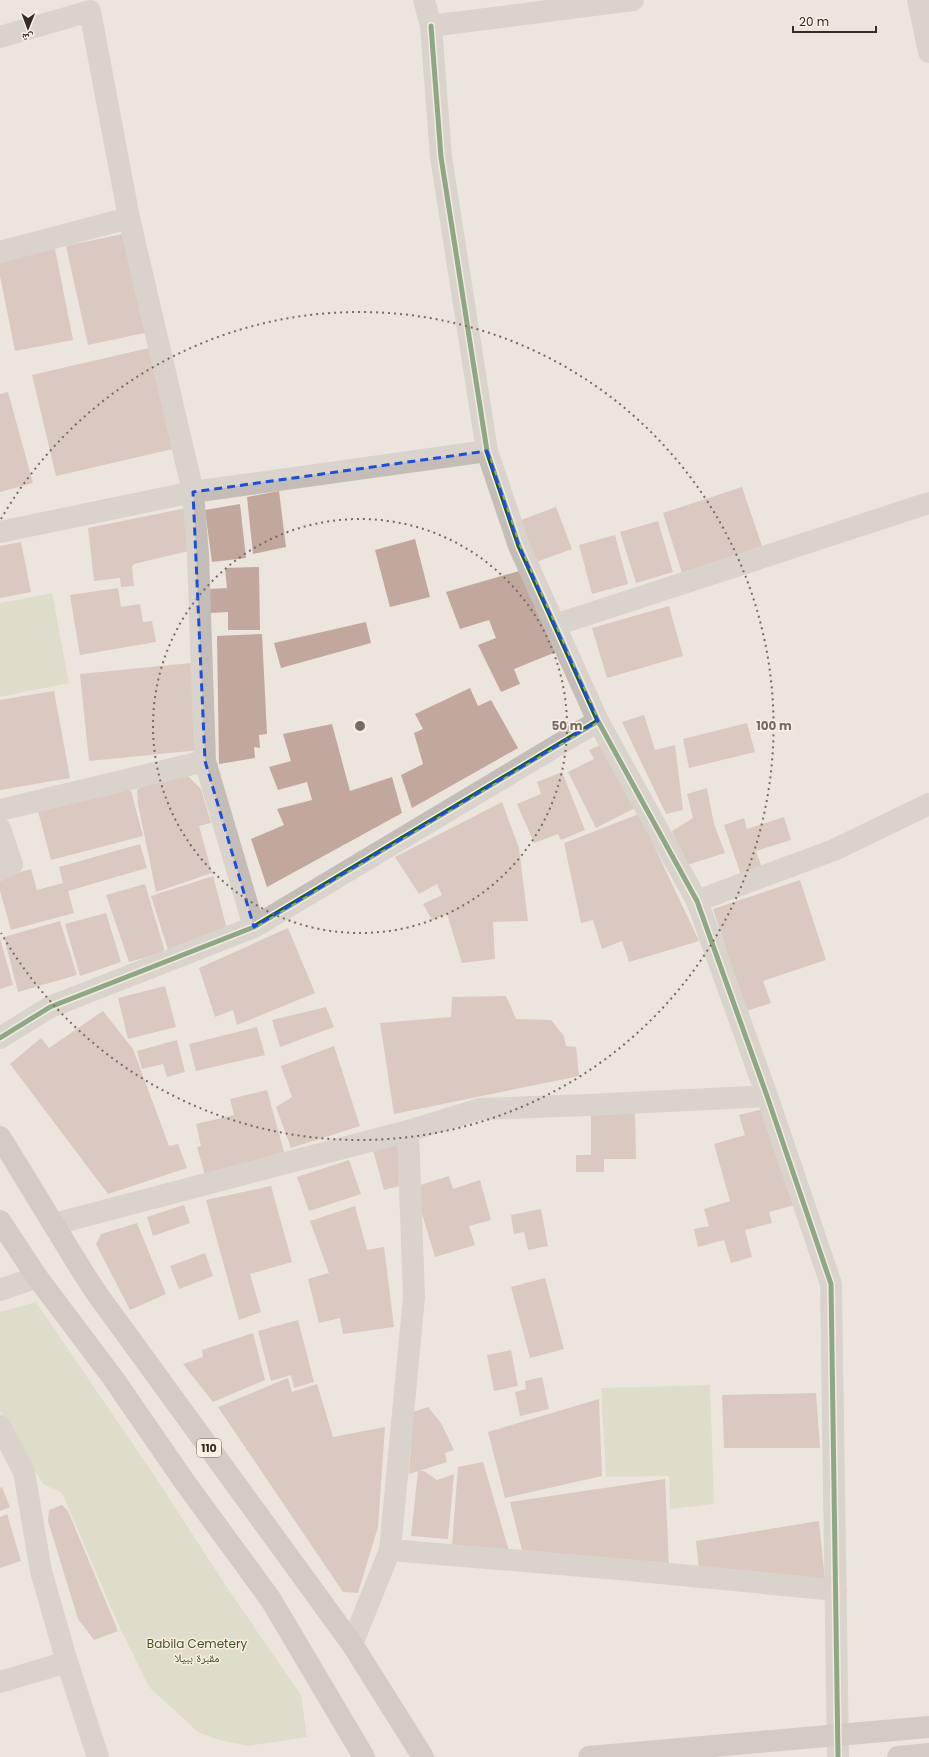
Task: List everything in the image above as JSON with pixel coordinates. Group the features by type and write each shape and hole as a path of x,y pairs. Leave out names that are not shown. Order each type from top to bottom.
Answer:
{"main road":[{"name":"110","path":"0,1137 54,1224 67,1248 95,1291 352,1644 423,1757"},
{"path":"0,1221 37,1277 112,1378 184,1481 271,1600 364,1757"},
{"path":"589,1757 929,1726"},
{"path":"898,1757 929,1754"}],"street":[{"path":"424,0 431,26 441,157 487,451 519,546 598,721 697,901 767,1096 831,1284 838,1757"},
{"path":"431,26 633,0"},
{"path":"918,0 929,52"},
{"path":"0,37 90,11 129,218 193,492 198,555 205,761 254,927"},
{"path":"0,252 129,218"},
{"path":"0,532 193,492 487,451"},
{"path":"555,625 929,503"},
{"path":"0,1038 50,1007 254,927 598,721"},
{"path":"0,810 205,761"},
{"path":"697,901 834,850 929,804"},
{"path":"0,829 12,864 0,870"},
{"path":"54,1224 408,1131 480,1109 767,1096"},
{"path":"352,1644 390,1550 414,1297 408,1131"},
{"path":"0,1290 37,1277"},
{"path":"0,1426 24,1472 41,1571 67,1662 98,1757"},
{"path":"390,1550 618,1569 836,1590"},
{"path":"0,1682 67,1662"}],"highlighted area":[{"path":"487,451 519,546 598,721 254,927 205,761 193,492"}],"green space":[{"path":"52,593 69,683 0,697 0,603"},
{"name":"Babila Cemetery مقبرة ببيلا","path":"36,1302 156,1478 226,1586 301,1695 307,1737 248,1746 219,1740 198,1732 149,1687 119,1626 62,1493 43,1484 0,1411 0,1312"},
{"path":"710,1385 714,1504 670,1509 669,1476 606,1477 601,1388"}],"building":[{"path":"127,233 149,332 88,345 66,246"},
{"path":"55,249 73,340 15,351 0,276 0,260"},
{"path":"149,348 173,449 56,476 32,375"},
{"path":"8,392 33,483 0,492 0,394"},
{"path":"742,487 762,546 682,573 663,513"},
{"path":"279,491 286,547 253,554 247,497"},
{"path":"240,504 246,558 212,562 205,510"},
{"path":"556,507 572,549 536,562 521,520"},
{"path":"187,508 193,550 134,564 132,567 134,586 121,587 120,578 94,581 88,528"},
{"path":"658,521 673,572 636,583 620,532"},
{"path":"615,535 628,584 592,594 579,545"},
{"path":"415,539 430,597 390,607 375,550"},
{"path":"21,542 31,592 0,598 0,546"},
{"path":"259,567 260,630 228,630 228,612 210,613 209,589 227,588 225,568"},
{"path":"519,571 556,652 514,669 520,684 501,692 478,645 496,638 489,620 460,629 446,592"},
{"path":"118,588 121,607 140,604 143,622 152,621 156,642 80,655 70,595"},
{"path":"669,606 683,656 607,678 592,628"},
{"path":"366,622 371,643 281,668 274,643"},
{"path":"262,634 267,734 259,735 260,748 254,747 255,758 219,764 217,636"},
{"path":"191,663 200,750 89,761 80,674"},
{"path":"470,688 478,706 491,700 518,748 412,808 401,775 423,764 414,733 423,729 415,714"},
{"path":"54,691 70,778 0,790 0,700"},
{"path":"644,715 655,750 675,745 683,810 666,814 622,722"},
{"path":"747,723 755,752 689,768 683,739"},
{"path":"332,724 350,791 392,777 402,813 267,887 251,839 284,825 277,809 312,800 307,782 278,790 269,767 291,761 283,734"},
{"path":"603,744 635,808 596,828 568,772 594,759 589,750"},
{"path":"184,772 201,789 211,823 199,826 212,873 156,892 138,804 137,790 147,782"},
{"path":"562,772 585,830 561,840 558,834 534,843 517,804 541,794 537,782"},
{"path":"130,787 143,836 51,860 38,811"},
{"path":"707,788 714,824 725,853 687,865 672,831 693,818 687,794"},
{"path":"502,802 519,848 528,921 493,922 495,959 462,963 447,914 432,920 423,904 442,895 437,884 419,894 395,857"},
{"path":"639,814 699,941 629,962 622,941 602,949 593,920 581,923 564,843"},
{"path":"784,817 791,840 756,851 763,871 742,878 724,825 744,818 747,829"},
{"path":"140,844 147,868 68,891 74,913 11,930 0,891 0,878 31,869 37,890 63,883 59,867"},
{"path":"213,876 227,929 168,950 151,896"},
{"path":"800,880 826,960 763,981 771,1003 746,1011 713,909"},
{"path":"145,884 165,952 129,962 106,895"},
{"path":"106,913 121,962 80,976 65,924"},
{"path":"60,921 77,975 18,992 4,937"},
{"path":"288,928 315,993 237,1025 233,1010 215,1017 199,968"},
{"path":"0,938 13,985 0,989"},
{"path":"165,986 176,1027 128,1039 118,998"},
{"path":"506,996 516,1019 551,1020 564,1036 566,1046 576,1047 579,1076 394,1114 380,1023 451,1017 452,997"},
{"path":"326,1007 334,1027 280,1047 272,1020"},
{"path":"103,1011 133,1049 169,1146 178,1144 187,1168 108,1194 10,1064 41,1038 49,1048"},
{"path":"257,1027 265,1055 196,1071 189,1044"},
{"path":"177,1040 185,1072 167,1077 163,1064 142,1069 137,1051"},
{"path":"334,1046 360,1126 291,1148 276,1107 292,1097 281,1066"},
{"path":"267,1090 284,1152 205,1175 197,1147 201,1146 196,1124 234,1115 230,1099"},
{"path":"767,1108 795,1205 769,1212 772,1223 745,1230 752,1257 731,1263 724,1240 698,1247 694,1229 709,1226 704,1209 730,1201 714,1144 745,1135 739,1115"},
{"path":"591,1112 635,1112 636,1159 604,1159 604,1172 576,1172 576,1155 591,1155"},
{"path":"397,1144 407,1184 384,1190 373,1150"},
{"path":"349,1160 361,1194 309,1211 297,1177"},
{"path":"449,1176 453,1189 480,1180 491,1220 469,1226 475,1245 435,1257 414,1187"},
{"path":"271,1186 292,1262 250,1274 261,1312 239,1320 206,1200"},
{"path":"184,1205 190,1223 153,1236 147,1217"},
{"path":"355,1206 367,1250 384,1247 394,1327 343,1334 340,1318 319,1323 308,1279 329,1273 310,1221"},
{"path":"541,1209 548,1246 528,1250 524,1232 514,1234 511,1215"},
{"path":"137,1223 166,1294 130,1310 96,1244 101,1234"},
{"path":"205,1253 213,1276 179,1289 170,1266"},
{"path":"545,1278 564,1349 530,1358 511,1287"},
{"path":"298,1320 314,1382 294,1388 291,1375 271,1381 258,1331"},
{"path":"253,1333 265,1380 213,1402 183,1364 203,1357 202,1350"},
{"path":"511,1350 518,1386 494,1391 487,1355"},
{"path":"542,1377 549,1409 520,1416 515,1392 526,1389 525,1381"},
{"path":"288,1378 292,1392 317,1384 333,1437 385,1427 378,1527 358,1593 343,1592 218,1407"},
{"path":"816,1393 820,1448 724,1448 722,1395"},
{"path":"599,1399 602,1476 505,1498 488,1432"},
{"path":"428,1407 441,1423 454,1450 445,1453 447,1462 409,1474 413,1412"},
{"path":"483,1462 509,1551 452,1545 458,1467"},
{"path":"418,1471 424,1471 437,1480 454,1474 448,1539 411,1536"},
{"path":"665,1479 669,1565 522,1550 510,1502"},
{"path":"2,1487 10,1507 0,1511 0,1488"},
{"path":"62,1505 68,1511 118,1631 94,1640 78,1619 48,1521 49,1510"},
{"path":"7,1514 21,1561 0,1568 0,1517"},
{"path":"819,1521 825,1581 699,1569 696,1541"}],"cycle path":[{"path":"0,1038 50,1007 254,927 598,721 519,546 487,451 441,157 431,26"},
{"path":"598,721 697,901 767,1096 831,1284 838,1757"}]}
